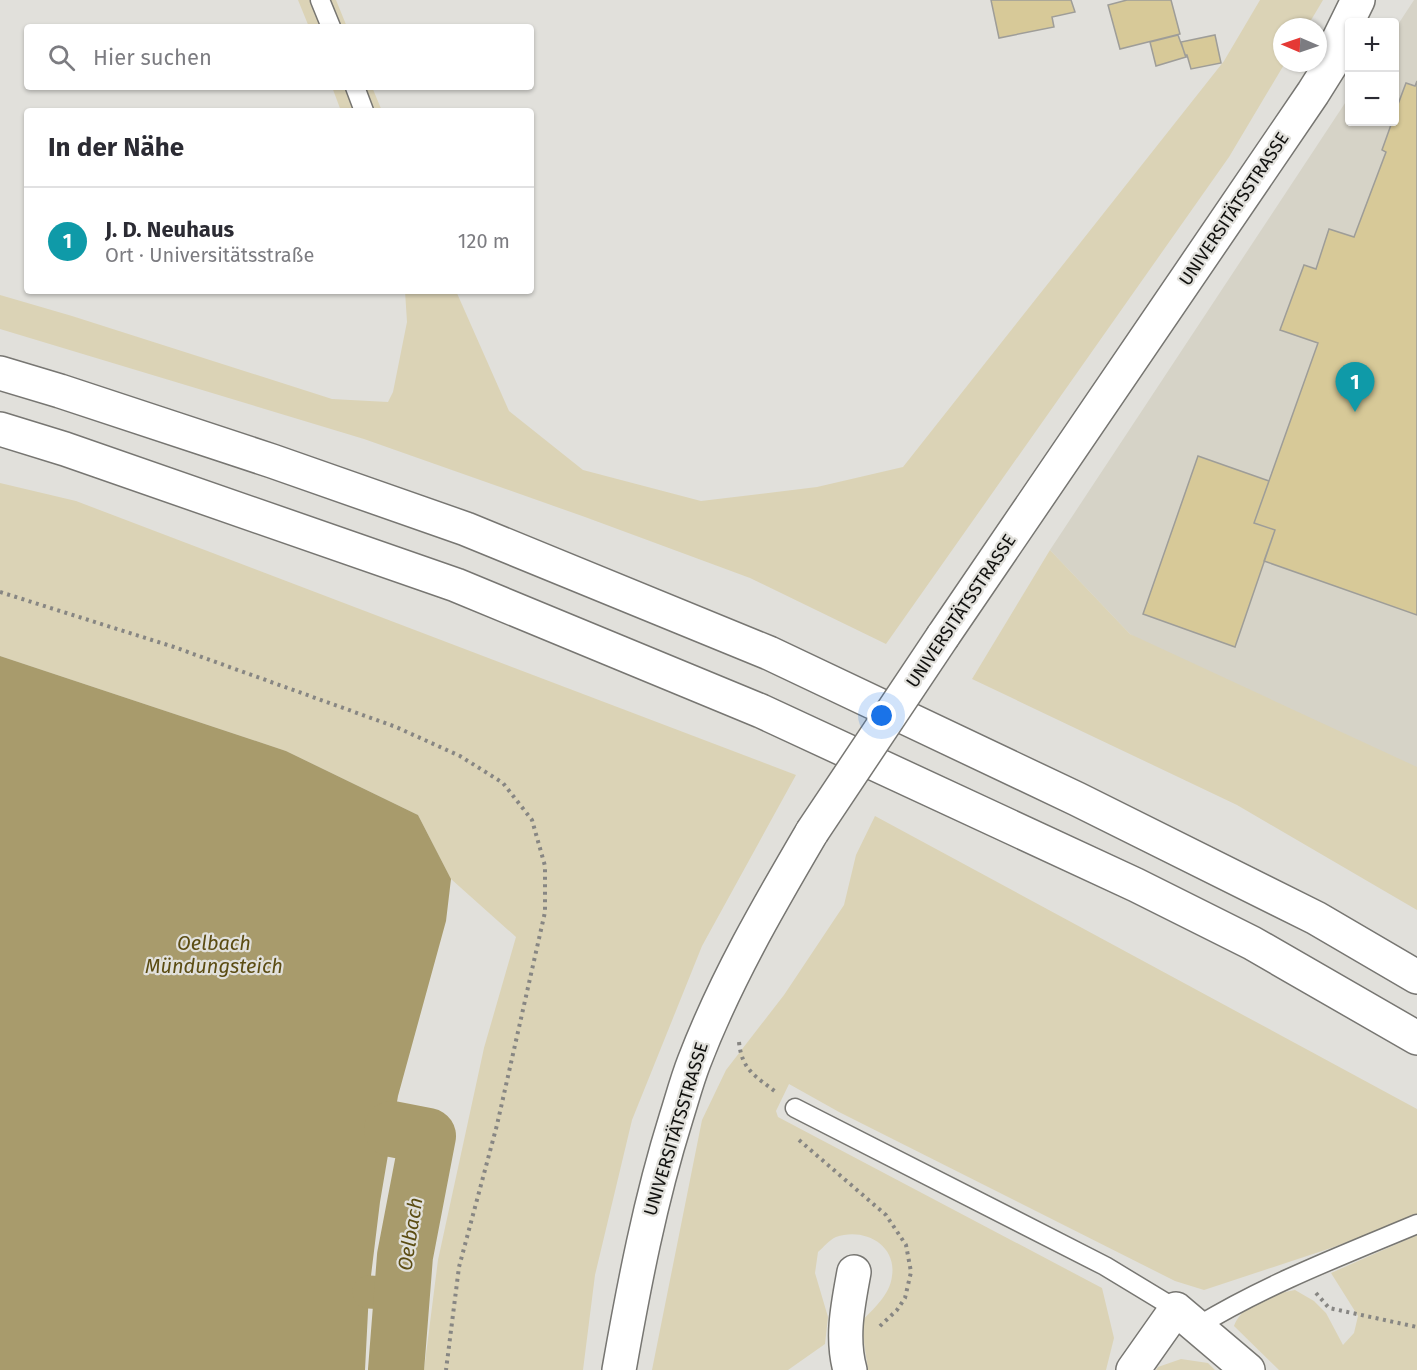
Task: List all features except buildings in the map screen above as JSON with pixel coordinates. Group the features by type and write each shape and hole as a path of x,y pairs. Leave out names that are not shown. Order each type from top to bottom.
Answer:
{"main road":[{"name":"UNIVERSITÄTSSTRASSE","path":"1312,93 1358,0"},
{"path":"1360,18 1371,0"},
{"name":"UNIVERSITÄTSSTRASSE","path":"619,1370 642,1244 663,1160 693,1063 728,982 766,910 812,832 1345,42"},
{"path":"0,373 261,457 466,529 769,653 1066,794 1316,918 1417,977"},
{"path":"0,429 65,449 456,585 761,711 1136,885 1252,943 1417,1038"},
{"path":"848,1364 845,1321 854,1272"},
{"path":"1133,1370 1187,1318 1248,1370"}],"lane":[{"path":"320,0 330,24"},
{"path":"356,90 363,108"},
{"path":"795,1108 1105,1266 1187,1318 1233,1305 1417,1224"}],"path":[{"path":"0,592 174,647 396,727 460,756 503,783 532,820 545,866 545,912 497,1125 459,1267 446,1370"},
{"path":"738,1038 741,1058 749,1071 795,1108 792,1133 886,1215 906,1245 911,1272 905,1298 848,1364"},
{"path":"1299,1275 1329,1308 1417,1327"}],"shaded area":[{"path":"298,0 336,0 346,24 308,24"},
{"path":"1260,0 1323,0 1312,18 1273,18 1273,72 1280,72 1229,157 886,644 750,578 585,517 364,439 0,329 0,295 332,399 388,402 393,392 407,322 405,294 457,294 509,411 583,470 701,501 817,487 903,467 1224,61"},
{"path":"1414,0 1417,0 1417,801 1130,634 1050,550 1345,103 1345,126 1399,126 1399,23"},
{"path":"333,90 373,90 381,108 340,108"},
{"path":"0,483 76,501 796,775 702,946 632,1120 595,1275 583,1370 424,1370 438,1260 484,1048 516,937 451,879 418,815 286,751 0,656"},
{"path":"1050,550 1130,634 1417,767 1417,910 1237,805 972,679"},
{"path":"875,816 1417,1109 1417,1215 1334,1247 1204,1290 1175,1281 839,1112 789,1084 776,1111 778,1117 1102,1288 1114,1338 1106,1370 868,1370 861,1322 888,1289 891,1283 892,1265 884,1247 876,1241 857,1234 846,1234 836,1237 818,1252 815,1273 828,1317 825,1344 788,1370 652,1370 702,1120 726,1070 784,995 844,905 856,855"},
{"path":"1417,1235 1417,1370 1279,1370 1234,1326 1244,1311 1259,1300 1295,1290 1314,1301 1326,1313 1343,1345 1354,1333 1358,1316 1331,1273"},
{"path":"1181,1359 1208,1363 1215,1370 1156,1370 1158,1367"}],"water":[{"name":"Oelbach Mündungsteich","path":"0,656 286,751 418,815 451,879 446,921 398,1096 380,1202 369,1292 365,1370 0,1370"}],"waterway":[{"name":"Oelbach","path":"392,1129 428,1136 405,1256 396,1370"},
{"path":"369,1292 402,1294"}],"place":[{"name":"J. D. Neuhaus","path":"1355,412"}]}
